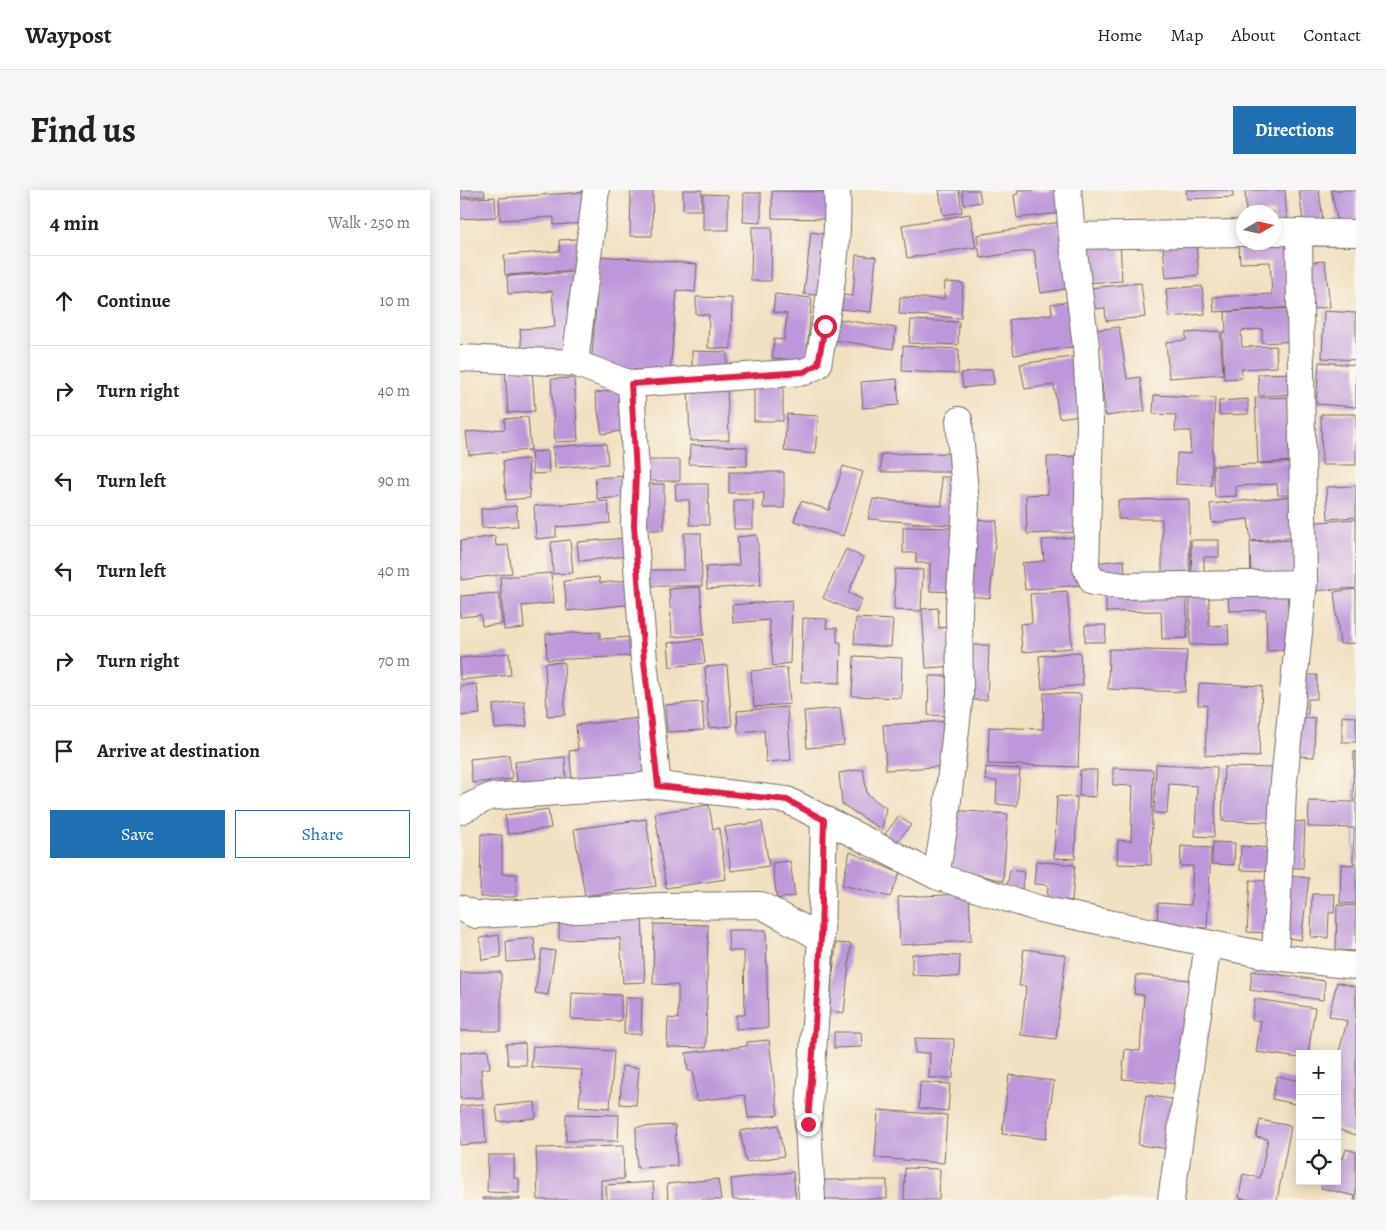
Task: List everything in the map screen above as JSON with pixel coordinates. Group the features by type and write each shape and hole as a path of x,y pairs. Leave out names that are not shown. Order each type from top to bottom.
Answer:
{"street":[{"path":"575,363 596,190"},
{"path":"460,358 575,363 631,384 804,372 818,364 825,326 838,219 837,190"},
{"path":"1068,190 1086,346 1090,423 1086,568 1093,582 1123,586 1304,583"},
{"path":"1281,232 1356,233"},
{"path":"1274,957 1283,791 1304,583 1299,232"},
{"path":"1072,236 1236,233"},
{"path":"631,384 636,474 634,525 644,661 658,786"},
{"path":"936,876 946,816 960,694 959,607 966,505 959,420"},
{"path":"460,811 489,797 658,786 787,800 936,876 1040,909 1274,957 1356,966"},
{"path":"812,1200 808,1124 821,938 824,820"},
{"path":"460,908 476,915 660,906 761,905 821,938"},
{"path":"1171,1200 1208,944"}],"building":[{"path":"461,190 484,190 485,196 461,197"},
{"path":"631,190 653,190 652,236 630,236"},
{"path":"683,190 702,190 701,210 683,210"},
{"path":"939,190 959,190 962,212 943,215"},
{"path":"962,190 979,190 981,202 964,205"},
{"path":"1017,190 1058,190 1061,213 1017,218 1014,195 1018,194"},
{"path":"1186,190 1233,190 1233,197 1187,199"},
{"path":"1245,190 1285,190 1287,222 1281,222 1281,205 1246,205"},
{"path":"1299,190 1319,190 1323,220 1303,222"},
{"path":"1331,190 1356,190 1356,220 1338,223"},
{"path":"772,191 829,192 829,219 772,218"},
{"path":"584,192 586,223 554,225 554,217 500,220 499,198"},
{"path":"744,193 761,193 761,223 743,222"},
{"path":"703,194 728,195 728,230 703,230"},
{"path":"495,197 496,217 460,219 460,199"},
{"path":"970,214 976,247 907,258 902,225"},
{"path":"1060,222 1071,288 1041,293 1034,250 980,258 977,235"},
{"path":"752,227 772,227 771,281 751,281"},
{"path":"811,232 832,235 825,296 804,294"},
{"path":"1195,234 1199,275 1166,278 1162,237"},
{"path":"577,239 579,270 505,275 504,255 560,251 559,240"},
{"path":"1120,239 1122,281 1082,283 1080,241"},
{"path":"1281,243 1289,243 1293,307 1214,312 1213,297 1272,294 1270,262 1240,263 1239,250 1281,250"},
{"path":"856,255 876,257 871,312 839,309 840,295 853,296"},
{"path":"600,256 697,264 695,292 677,290 670,373 591,366"},
{"path":"1325,261 1330,307 1306,310 1301,263"},
{"path":"575,272 571,351 522,353 520,329 555,327 552,291 508,294 507,276"},
{"path":"945,282 963,283 961,318 899,314 900,297 944,299"},
{"path":"1141,283 1145,317 1106,321 1105,308 1091,309 1089,288"},
{"path":"1202,286 1205,314 1169,317 1166,289"},
{"path":"775,294 812,298 806,361 772,358 774,339 784,340 787,314 773,312"},
{"path":"696,297 732,298 731,349 708,348 709,315 696,314"},
{"path":"1073,301 1079,346 1014,355 1009,320 1052,314 1051,304"},
{"path":"1294,308 1296,341 1262,343 1262,329 1241,331 1242,347 1276,346 1277,367 1241,369 1242,378 1224,379 1222,332 1226,332 1225,312"},
{"path":"1324,311 1356,313 1356,360 1322,358"},
{"path":"830,318 896,328 893,349 827,339"},
{"path":"911,320 959,322 958,345 909,343"},
{"path":"1119,327 1127,379 1140,377 1145,411 1106,416 1095,330"},
{"path":"1220,331 1223,374 1169,378 1166,342 1186,340 1186,333"},
{"path":"903,346 959,349 958,374 902,371"},
{"path":"692,351 727,352 727,373 692,372"},
{"path":"1079,356 1087,414 1059,418 1054,385 1025,389 1020,364"},
{"path":"1319,362 1356,365 1356,407 1316,404"},
{"path":"532,369 535,411 508,413 505,371"},
{"path":"992,369 994,384 963,388 961,373"},
{"path":"1298,373 1298,394 1259,396 1258,374"},
{"path":"574,378 578,441 555,442 551,379"},
{"path":"754,379 783,379 783,421 754,421"},
{"path":"897,379 899,405 863,408 861,382"},
{"path":"727,387 729,440 690,441 688,388"},
{"path":"620,389 627,430 602,434 595,393"},
{"path":"1154,395 1215,398 1211,486 1176,484 1177,453 1190,454 1191,431 1175,431 1176,415 1153,414"},
{"path":"1297,397 1299,461 1258,463 1255,398"},
{"path":"1248,399 1248,414 1219,415 1219,401"},
{"path":"787,414 818,416 815,454 784,451"},
{"path":"1321,414 1356,414 1356,465 1322,465"},
{"path":"528,417 531,450 469,455 466,432 505,429 504,419"},
{"path":"606,443 608,464 555,468 553,447"},
{"path":"690,445 747,447 747,466 689,464"},
{"path":"548,451 549,473 533,474 531,452"},
{"path":"954,453 955,472 881,472 881,454"},
{"path":"1081,456 1083,532 1027,534 1026,495 1048,494 1047,457"},
{"path":"528,459 530,498 506,500 503,461"},
{"path":"646,460 680,460 680,481 646,481"},
{"path":"1297,462 1298,495 1278,495 1277,484 1236,486 1236,496 1215,497 1213,466"},
{"path":"843,466 863,472 843,536 794,521 801,501 829,510"},
{"path":"729,472 784,472 784,508 763,508 764,493 729,493"},
{"path":"625,476 627,497 597,499 595,478"},
{"path":"941,477 959,477 960,526 868,519 873,499 942,506"},
{"path":"644,484 664,484 664,530 645,530"},
{"path":"675,484 708,484 709,525 690,525 689,500 676,500"},
{"path":"1356,486 1356,517 1328,519 1326,487"},
{"path":"1295,496 1299,537 1251,541 1248,519 1212,523 1210,504"},
{"path":"1189,499 1190,578 1162,578 1162,519 1118,519 1118,500"},
{"path":"734,500 753,500 753,529 734,529"},
{"path":"608,501 610,523 556,527 556,537 536,539 534,506"},
{"path":"516,506 518,526 482,528 481,509"},
{"path":"975,519 997,521 990,598 967,596"},
{"path":"1356,519 1356,588 1312,591 1306,523"},
{"path":"903,527 959,528 958,592 930,591 930,563 916,563 916,553 903,553"},
{"path":"684,533 701,533 702,586 650,586 650,570 684,570"},
{"path":"757,535 761,585 707,589 706,567 739,565 737,537"},
{"path":"495,536 496,546 508,545 512,573 461,580 460,541"},
{"path":"1075,537 1080,585 1025,590 1022,563 1044,561 1042,540"},
{"path":"626,538 628,556 579,561 577,542"},
{"path":"570,540 573,573 553,574 551,542"},
{"path":"1191,540 1219,540 1219,557 1204,557 1204,580 1192,580"},
{"path":"1296,540 1297,579 1251,581 1250,542"},
{"path":"846,549 864,558 848,593 862,599 856,613 823,598"},
{"path":"1124,560 1125,575 1094,579 1092,563"},
{"path":"895,569 923,570 921,611 894,610"},
{"path":"551,573 554,603 522,606 524,628 504,630 500,577"},
{"path":"599,577 600,583 632,580 635,604 567,611 564,581"},
{"path":"700,587 704,635 672,637 669,589"},
{"path":"1287,587 1290,650 1267,651 1266,610 1229,611 1228,589"},
{"path":"1356,589 1356,643 1340,644 1334,592"},
{"path":"1067,591 1072,648 1022,652 1020,624 1032,623 1030,594"},
{"path":"1187,591 1187,638 1162,639 1161,611 1106,612 1106,592"},
{"path":"1190,591 1209,591 1209,626 1228,625 1229,644 1190,645"},
{"path":"499,593 502,624 482,626 481,615 460,617 460,596"},
{"path":"792,600 790,663 773,666 769,620 733,623 732,605"},
{"path":"938,608 939,628 948,627 956,666 926,668 922,609"},
{"path":"803,618 827,619 826,628 837,628 837,642 841,642 840,683 801,682"},
{"path":"856,618 893,620 891,647 854,644"},
{"path":"1085,625 1106,625 1105,642 1085,642"},
{"path":"600,632 600,639 631,637 632,656 547,660 546,634"},
{"path":"702,639 705,663 670,667 668,643"},
{"path":"969,645 989,645 987,700 967,700"},
{"path":"1109,649 1187,651 1185,692 1108,689"},
{"path":"1080,652 1083,685 1042,689 1039,656"},
{"path":"509,653 511,675 460,680 460,658"},
{"path":"854,656 902,658 901,698 852,696"},
{"path":"564,662 565,715 547,716 545,663"},
{"path":"727,665 732,726 709,728 705,667"},
{"path":"787,668 790,704 754,707 751,671"},
{"path":"1296,675 1317,675 1317,699 1308,699 1308,714 1295,714"},
{"path":"929,676 951,676 950,716 928,715"},
{"path":"1199,683 1262,686 1259,757 1205,755 1207,705 1198,705"},
{"path":"477,684 480,714 460,716 460,686"},
{"path":"1044,693 1081,694 1078,767 988,764 989,727 1043,729"},
{"path":"524,701 527,726 495,729 493,705"},
{"path":"702,702 704,730 667,732 665,705"},
{"path":"787,707 791,760 766,762 764,730 738,732 737,711"},
{"path":"840,708 844,745 807,748 804,711"},
{"path":"1342,716 1356,717 1356,742 1342,742"},
{"path":"1291,717 1315,718 1314,757 1290,756"},
{"path":"639,718 646,778 573,786 569,751 578,750 576,725"},
{"path":"948,721 951,766 886,770 883,725"},
{"path":"1354,752 1356,752 1356,800 1353,800"},
{"path":"509,755 512,779 472,783 470,759"},
{"path":"565,757 566,779 517,783 515,762"},
{"path":"1156,764 1217,767 1214,837 1195,836 1197,786 1169,784 1167,814 1154,813"},
{"path":"986,767 1020,769 1017,806 996,804 997,781 985,780"},
{"path":"1224,767 1277,768 1275,822 1222,821"},
{"path":"1113,768 1153,770 1151,865 1117,864 1118,840 1131,841 1133,786 1113,785"},
{"path":"863,769 867,794 886,808 882,830 842,804 839,773"},
{"path":"1080,770 1097,770 1096,797 1079,796"},
{"path":"1057,796 1077,797 1075,859 1054,858"},
{"path":"1309,801 1356,802 1356,863 1353,863 1354,828 1308,827"},
{"path":"709,805 713,829 719,828 726,879 666,888 655,813"},
{"path":"548,809 551,828 508,834 505,815"},
{"path":"951,810 1008,814 1003,881 947,867"},
{"path":"899,816 911,825 896,843 885,834"},
{"path":"646,819 656,886 585,896 574,829"},
{"path":"1288,821 1305,822 1303,868 1286,868"},
{"path":"762,822 769,866 731,871 725,827"},
{"path":"481,834 502,835 502,874 517,874 516,897 480,897"},
{"path":"1213,842 1235,843 1234,865 1212,864"},
{"path":"1181,846 1211,848 1207,928 1157,926 1158,903 1191,905 1193,866 1180,866"},
{"path":"1241,846 1272,848 1271,871 1240,870"},
{"path":"850,852 900,873 890,897 842,885"},
{"path":"790,861 795,896 777,899 772,863"},
{"path":"1036,861 1075,865 1072,901 1047,899 1048,885 1034,884"},
{"path":"1341,864 1356,865 1356,904 1340,903"},
{"path":"1010,870 1024,872 1022,889 1007,887"},
{"path":"1290,876 1309,878 1301,940 1282,937"},
{"path":"1250,880 1269,881 1266,933 1247,932"},
{"path":"969,894 971,941 900,945 898,897"},
{"path":"1312,894 1335,894 1334,913 1329,913 1328,938 1311,937"},
{"path":"1337,905 1356,906 1356,951 1336,950"},
{"path":"642,918 645,982 623,983 620,938 559,940 559,922"},
{"path":"654,924 708,925 706,1048 667,1047 668,1018 678,1019 678,985 653,984"},
{"path":"728,930 766,930 768,1028 736,1029 736,1015 745,1015 744,951 729,951"},
{"path":"499,935 501,957 482,960 480,938"},
{"path":"534,938 536,960 507,962 506,941"},
{"path":"836,943 851,944 844,1013 829,1011"},
{"path":"542,949 555,951 548,995 535,993"},
{"path":"1024,949 1066,955 1056,1039 1021,1035 1026,986 1019,986"},
{"path":"912,954 960,956 959,977 912,975"},
{"path":"1252,971 1325,981 1323,1000 1250,990"},
{"path":"460,972 501,972 501,1031 460,1031"},
{"path":"1136,975 1190,980 1180,1084 1122,1079 1125,1049 1140,1051 1144,995 1134,994"},
{"path":"1337,982 1356,987 1356,1135 1341,1130 1340,1050 1347,1021 1329,1016"},
{"path":"572,993 621,995 621,1021 571,1019"},
{"path":"625,998 642,998 641,1034 624,1034"},
{"path":"1255,999 1315,1008 1309,1050 1296,1050 1296,1057 1256,1052 1261,1021 1252,1020"},
{"path":"834,1032 861,1032 862,1047 834,1048"},
{"path":"915,1038 954,1039 953,1078 929,1078 930,1053 915,1053"},
{"path":"769,1040 778,1115 748,1118 745,1095 696,1101 693,1071 688,1071 686,1053 747,1046 747,1042"},
{"path":"525,1043 526,1065 508,1065 506,1044"},
{"path":"533,1046 614,1051 610,1108 579,1106 582,1070 531,1067"},
{"path":"488,1050 490,1068 481,1069 483,1097 460,1099 460,1053"},
{"path":"622,1066 639,1068 636,1105 620,1104"},
{"path":"1009,1075 1054,1081 1046,1139 1002,1134"},
{"path":"1277,1076 1296,1080 1296,1104 1272,1099"},
{"path":"920,1082 950,1084 948,1111 919,1108"},
{"path":"1146,1095 1177,1100 1170,1149 1138,1145"},
{"path":"535,1102 536,1118 498,1122 496,1106"},
{"path":"483,1104 486,1143 460,1145 460,1106"},
{"path":"878,1110 947,1115 944,1163 875,1158"},
{"path":"566,1114 619,1115 618,1141 566,1141"},
{"path":"1260,1120 1291,1126 1277,1200 1239,1198 1243,1174 1260,1178 1268,1139 1256,1137"},
{"path":"675,1125 677,1166 637,1168 636,1127"},
{"path":"778,1125 784,1156 746,1162 740,1131"},
{"path":"623,1146 624,1179 601,1180 601,1200 538,1200 536,1148"},
{"path":"1346,1149 1356,1152 1356,1200 1354,1200 1355,1196 1321,1188 1322,1185 1341,1185 1341,1159 1343,1159"},
{"path":"488,1155 514,1155 514,1178 519,1178 519,1193 487,1192"},
{"path":"905,1168 940,1169 939,1200 904,1200"},
{"path":"793,1172 796,1200 733,1200 731,1179"},
{"path":"718,1179 721,1200 668,1200 667,1184"},
{"path":"821,1180 887,1180 887,1199 821,1199"},
{"path":"653,1182 654,1200 607,1200 606,1185"},
{"path":"482,1198 520,1198 520,1200 482,1200"}],"route":[{"path":"808,1124 821,938 824,820 787,800 658,786 644,661 634,525 636,474 631,384 804,372 818,364 825,326"}]}
